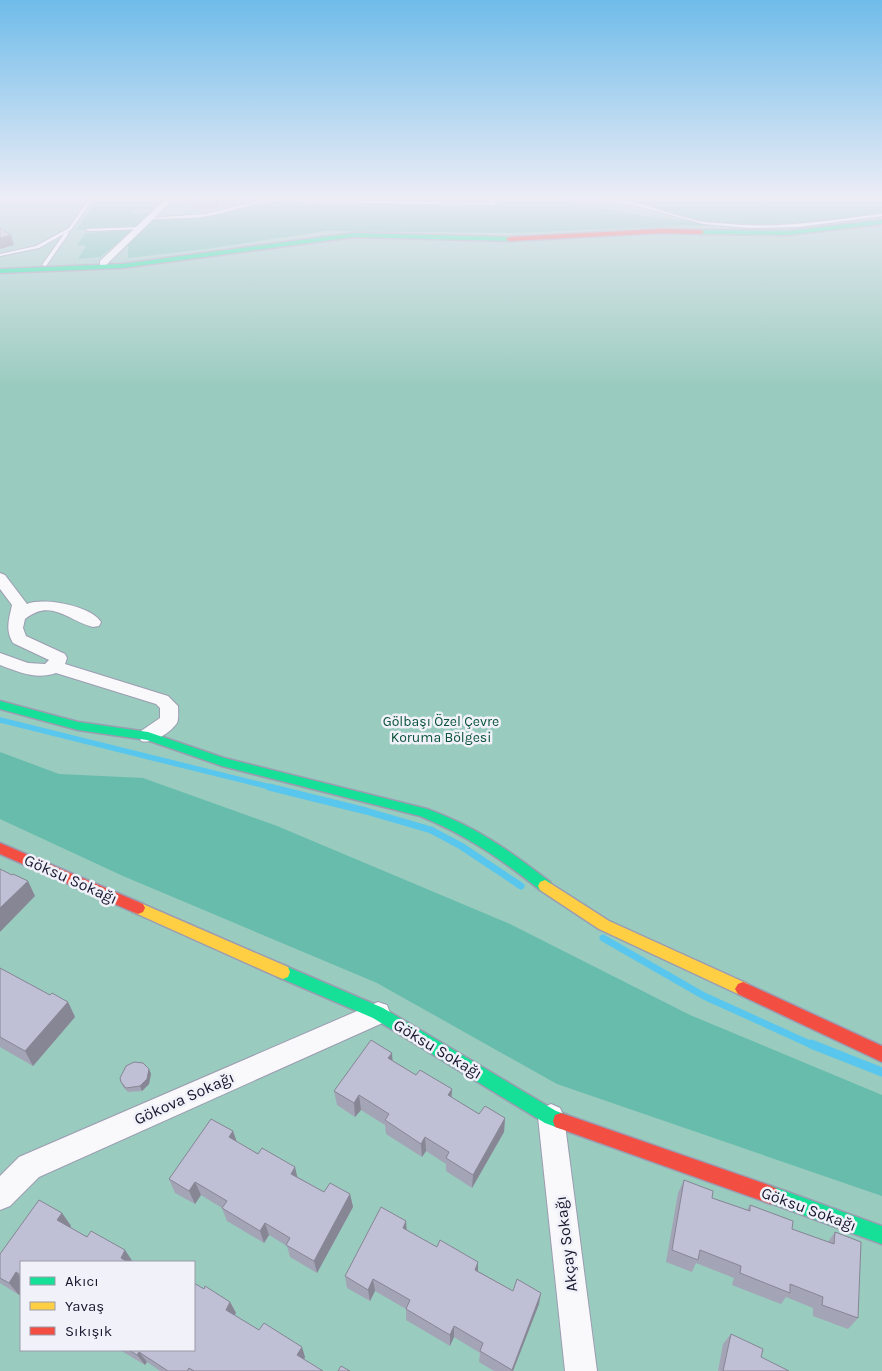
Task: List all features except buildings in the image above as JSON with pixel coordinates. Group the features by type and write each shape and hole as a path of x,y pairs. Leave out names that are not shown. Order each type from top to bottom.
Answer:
{"street":[{"path":"0,271 103,264 107,260"},
{"path":"0,266 138,265 175,260"},
{"path":"0,578 20,606 15,628 19,639 59,658 54,666 47,670 31,670 0,658"},
{"path":"18,617 31,606 50,604 93,622"},
{"path":"54,666 162,700 169,706 168,720 148,736"},
{"path":"0,705 78,726 148,736 222,762 422,812 453,824 503,853 532,878 604,925 882,1054"},
{"name":"Göksu Sokağı","path":"0,848 378,1013 551,1117 882,1235"},
{"name":"Gökova Sokağı","path":"0,1196 29,1166 378,1013"},
{"name":"Akçay Sokağı","path":"551,1117 581,1371"}],"lane":[{"path":"42,267 47,260"}],"green space":[{"name":"Gölbaşı Özel Çevre Koruma Bölgesi","path":"0,260 882,260 882,1371 0,1371"},
{"path":"0,752 59,774 143,778 277,826 510,924 690,1015 882,1095 882,1196 557,1084 377,983 123,876 0,819"}],"waterway":[{"path":"0,720 274,788"},
{"path":"269,787 366,811 431,830 461,846 521,886"},
{"path":"603,938 704,996 814,1046"},
{"path":"811,1044 882,1072"}],"traffic: fast":[{"path":"0,271 122,266 167,260"},
{"path":"0,705 78,726 148,736 222,762 422,812 453,824 503,853 545,886"},
{"path":"283,972 378,1013 551,1117 561,1121"},
{"path":"771,1195 882,1235"}],"traffic: slow":[{"path":"545,886 604,925 743,989"},
{"path":"138,908 283,972"}],"traffic: jam":[{"path":"0,848 138,908"},
{"path":"743,989 882,1054"},
{"path":"561,1121 771,1195"}]}
